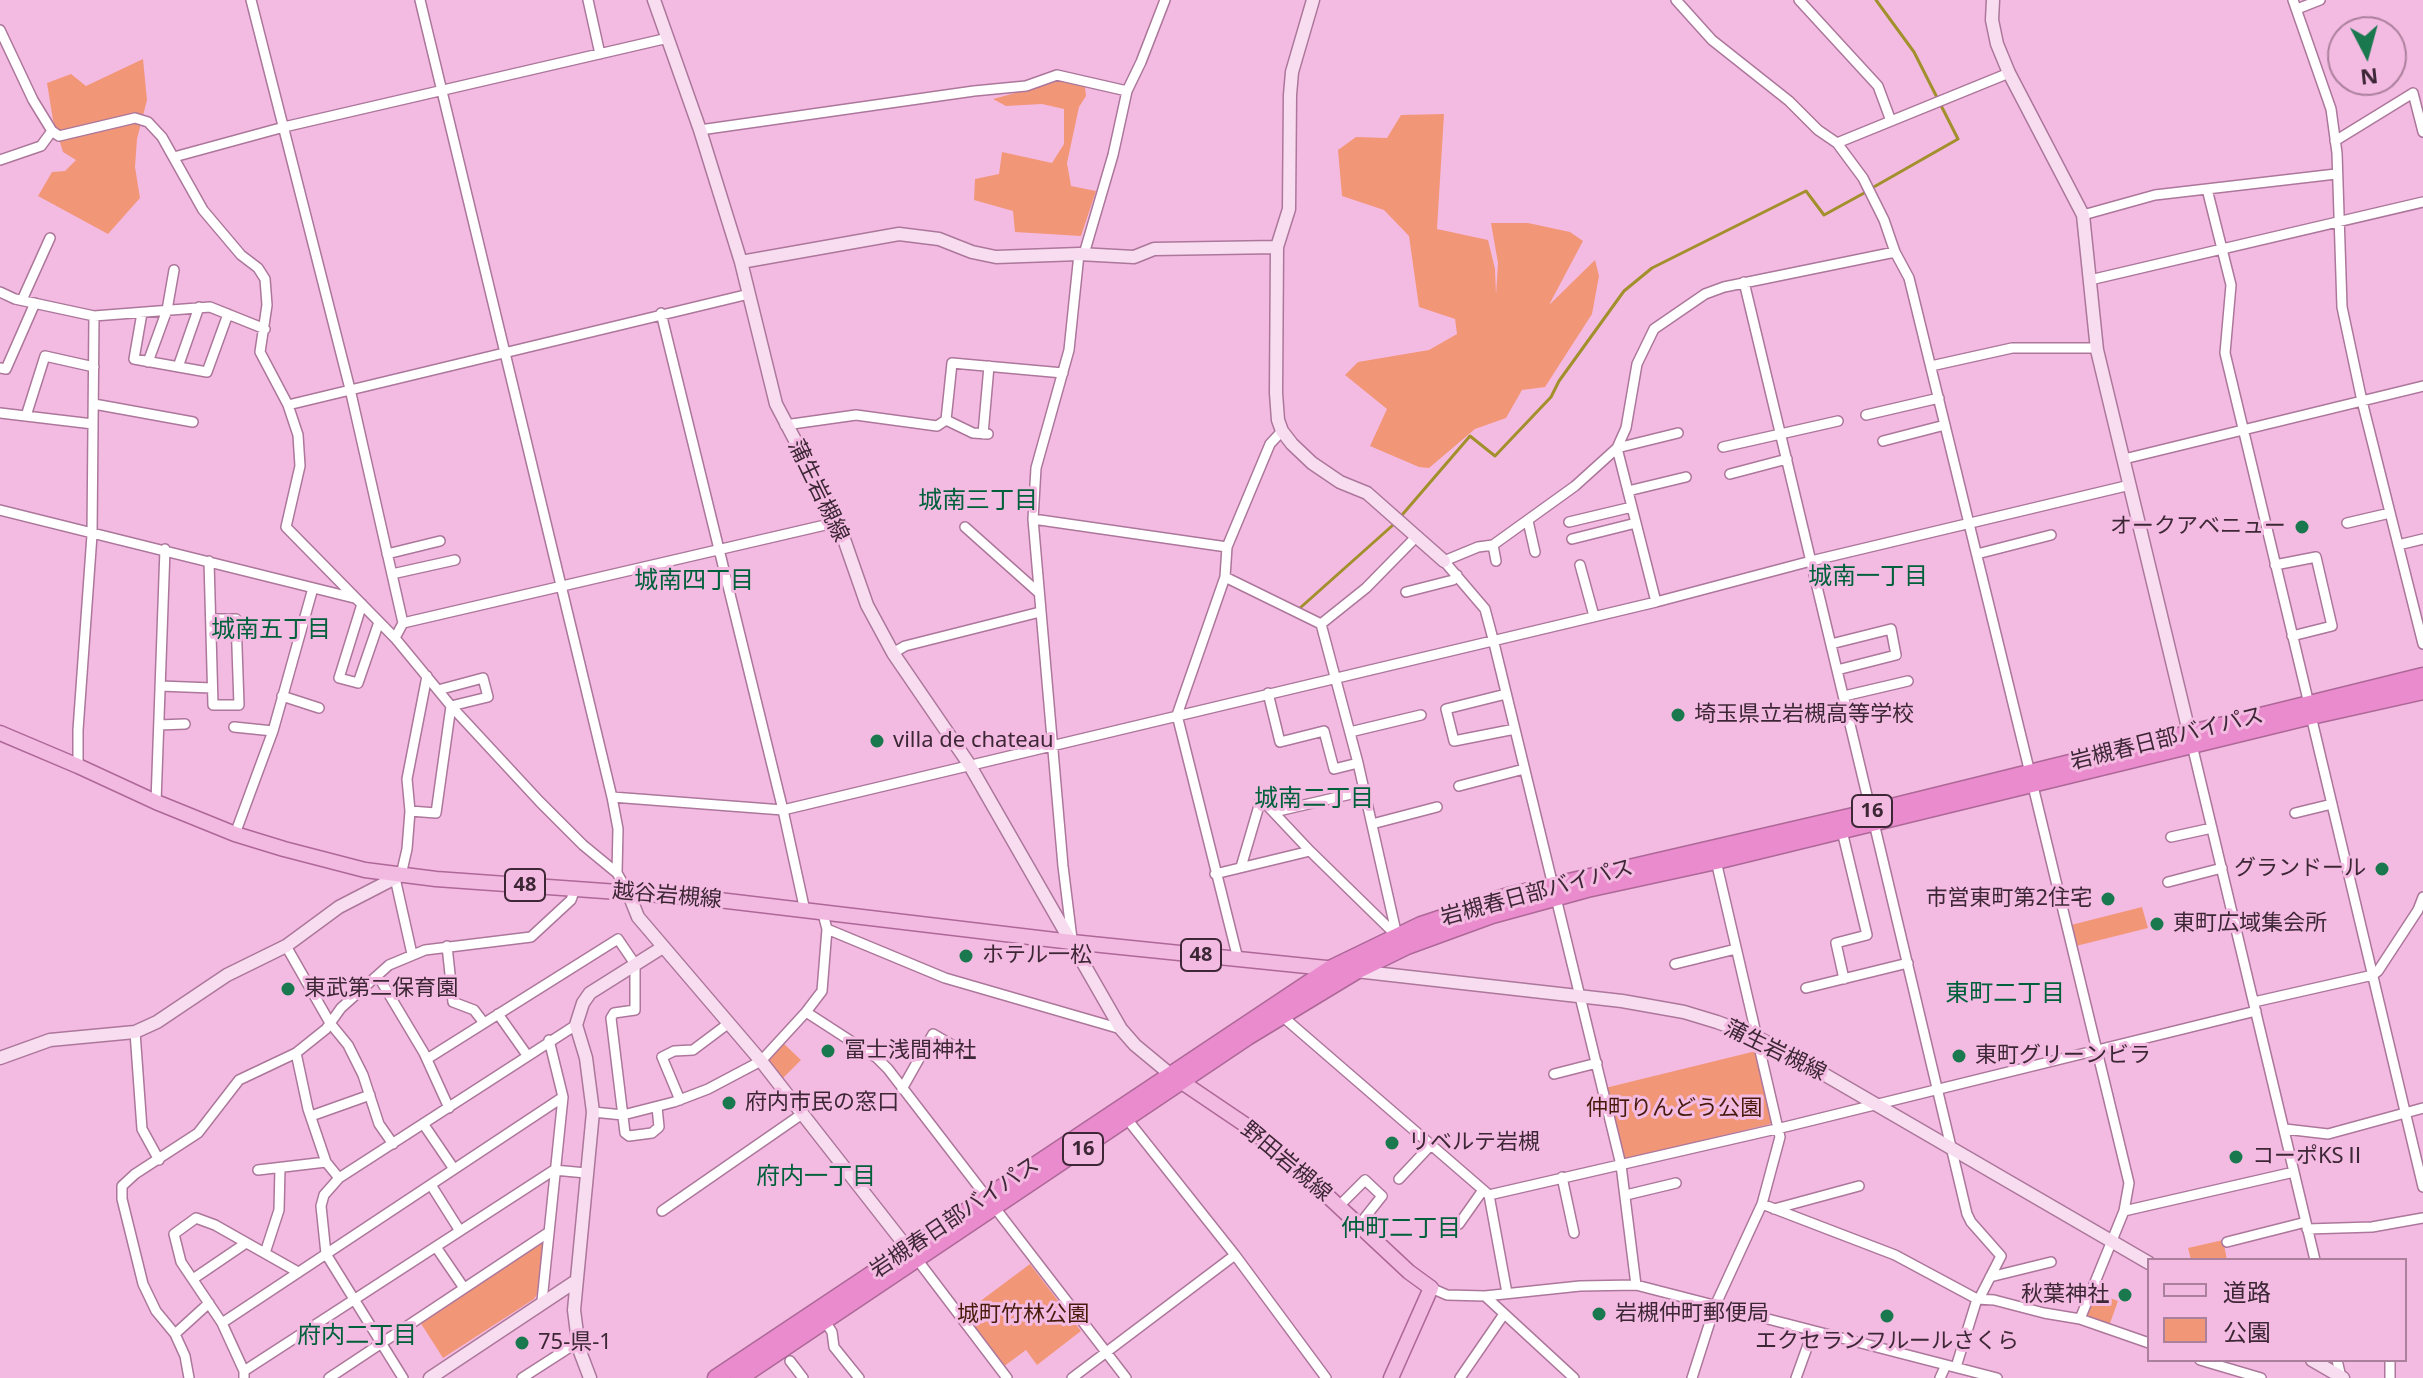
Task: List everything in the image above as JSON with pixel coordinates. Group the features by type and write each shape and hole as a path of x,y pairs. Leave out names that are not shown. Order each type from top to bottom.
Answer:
{"highway":[{"name":"岩槻春日部バイパス","path":"990,1203 1127,1119 1176,1078 1356,971 1407,946 1454,928 1553,892 2310,710 2423,676"},
{"name":"岩槻春日部バイパス","path":"2310,710 2423,691"},
{"name":"岩槻春日部バイパス","path":"716,1378 990,1203 1176,1078 1330,969 1397,936 1455,912 1716,861 1842,831 1873,817"},
{"name":"岩槻春日部バイパス","path":"739,1378 912,1254"}],"main road":[{"name":"越谷岩槻線","path":"0,733 235,834 365,870 398,876 702,898 1072,942 1356,971"},
{"name":"野田岩槻線","path":"1176,1078 1247,1126 1409,1272 1431,1288"},
{"path":"1391,1378 1431,1288"}],"street":[{"path":"251,0 350,389 392,574 403,623 395,638"},
{"path":"420,0 612,797 618,829 617,873"},
{"path":"588,0 600,54"},
{"name":"蒲生岩槻線","path":"654,0 700,130 741,262 769,378 785,425 838,522 867,605 893,653 969,764 1121,1029 1135,1045 1176,1078"},
{"path":"1072,942 1040,612 1033,519 1036,468 1069,350 1081,254 1113,155 1127,91 1165,0"},
{"path":"1313,0 1292,72 1289,209 1277,247 1276,393 1282,431 1312,463 1340,482 1367,493 1417,536 1444,561 1485,609 1621,1165 1636,1285"},
{"path":"1676,0 1712,40 1837,143 1863,178 1909,278 2129,1183 2124,1211 2080,1319"},
{"path":"1799,0 1878,86 1891,121"},
{"path":"1993,0 1992,20 1997,44 2009,73 2083,215 2097,348 2315,1258"},
{"path":"2320,0 2295,4 2331,109 2342,307 2362,401 2423,644"},
{"path":"0,30 33,100 52,131 59,136 135,118 155,127 203,210 265,279 267,305 260,352 288,405 298,435 300,466 286,527 395,638 451,706 540,802 583,845 617,873 638,917 761,1061 1007,1378"},
{"path":"174,157 284,127 668,38"},
{"path":"1837,143 2009,73"},
{"path":"700,130 1026,86 1057,75 1127,91"},
{"path":"2335,141 2413,93 2423,132"},
{"path":"0,160 41,146 52,131"},
{"path":"2083,215 2155,195 2336,174"},
{"path":"2207,189 2231,285 2225,353 2423,1187"},
{"path":"2090,280 2423,202"},
{"path":"741,262 899,234 939,239 972,252 996,257 1081,254 1134,257 1154,249 1277,247"},
{"path":"22,300 50,238"},
{"path":"1444,561 1478,547 1493,545 1575,486 1617,448 1626,428 1637,364 1654,329 1705,294 1744,282 1775,279 1895,252"},
{"path":"148,362 167,310 174,270"},
{"path":"1744,282 1971,1222 2001,1256 1978,1299 1951,1366 1940,1378"},
{"path":"0,292 94,316 210,307 265,329"},
{"path":"288,405 749,294"},
{"path":"0,368 6,369 35,303"},
{"path":"178,367 199,307"},
{"path":"142,313 134,359 207,372 228,314"},
{"path":"661,313 805,911"},
{"path":"78,766 92,535 94,316"},
{"path":"1931,366 2012,348 2097,348"},
{"path":"26,416 45,356 94,367"},
{"path":"946,420 952,363 1063,373"},
{"path":"946,420 973,433 986,434 989,366"},
{"path":"2124,459 2423,386"},
{"path":"1866,415 1939,398"},
{"path":"94,404 193,422"},
{"path":"0,413 93,424"},
{"path":"785,425 856,415 937,426 946,420"},
{"path":"1723,447 1838,421"},
{"path":"1883,441 1945,425"},
{"path":"1238,959 1177,715 1225,577 1227,547 1270,444 1282,431"},
{"path":"1617,448 1678,433"},
{"path":"1617,448 1656,602"},
{"path":"1730,474 1787,459"},
{"path":"1628,491 1686,477"},
{"path":"612,797 783,810 1656,602 1811,561 2130,485"},
{"path":"1569,522 1632,507"},
{"path":"0,510 92,535 165,549 359,602"},
{"path":"2347,523 2390,513"},
{"path":"1033,519 1227,547"},
{"path":"1528,521 1535,552"},
{"path":"403,623 838,522"},
{"path":"1572,539 1636,523"},
{"path":"965,527 1039,593"},
{"path":"1977,554 2051,535"},
{"path":"1321,624 1366,588 1417,536"},
{"path":"2398,545 2423,539"},
{"path":"387,554 440,541"},
{"path":"1493,545 1496,561"},
{"path":"156,802 165,549"},
{"path":"2275,565 2316,557 2332,626 2292,636"},
{"path":"392,574 455,560"},
{"path":"209,561 213,705 239,705 236,619 211,619"},
{"path":"1580,565 1594,616"},
{"path":"1406,592 1453,580 1457,575"},
{"path":"1225,577 1321,624 1358,763 1397,936"},
{"path":"235,834 273,731 313,588"},
{"path":"359,602 339,678 358,683 379,622"},
{"path":"893,653 905,646 1040,612"},
{"path":"1831,644 1891,629 1896,655 1837,670"},
{"path":"412,954 398,876 407,849 410,811 407,779 427,676"},
{"path":"438,690 483,678 488,697 451,706"},
{"path":"1844,696 1908,681"},
{"path":"160,686 212,688"},
{"path":"1268,693 1280,742 1324,731 1334,769 1358,763"},
{"path":"1506,694 1446,709 1454,741 1515,729"},
{"path":"282,696 319,708"},
{"path":"410,811 436,813 451,706"},
{"path":"1350,732 1421,715"},
{"path":"159,725 185,724"},
{"path":"234,727 273,731"},
{"path":"1459,786 1524,769"},
{"path":"1274,812 1364,791"},
{"path":"1241,867 1261,799 1397,936"},
{"path":"2295,813 2332,804"},
{"path":"1372,824 1437,807"},
{"path":"2171,837 2212,828"},
{"path":"1842,831 1867,935 1836,943 1844,979"},
{"path":"1215,874 1310,851"},
{"path":"1692,1378 1715,1306 1762,1204 1780,1137 1716,861"},
{"path":"2168,882 2222,868"},
{"path":"0,1058 50,1040 135,1032 157,1022 227,975 286,946 339,907 398,876"},
{"path":"189,1378 185,1356 175,1334 156,1311 143,1284 122,1199 122,1186 135,1174 198,1133 239,1080 296,1053 326,1029 341,1008 389,965 412,954 447,946 531,937 571,900 575,889"},
{"path":"1459,1224 1486,1193 1877,1105 2097,1050 2373,975 2418,910 2423,897"},
{"path":"593,1112 623,1115 657,1107 708,1089 761,1061 822,991 827,929 823,914"},
{"path":"827,929 945,978 1121,1029"},
{"path":"427,1059 618,939 635,964 635,1010 614,1013 611,1018 625,1133 629,1136 652,1133 659,1127 657,1107"},
{"path":"286,946 330,1023 348,1045 363,1075 379,1124 393,1144"},
{"path":"447,946 453,1002 474,1010 484,1023"},
{"path":"590,1378 578,1342 574,1310 593,1112 589,1072 576,1025 583,1003 590,993 663,947"},
{"path":"1675,964 1736,949"},
{"path":"1806,988 1908,963"},
{"name":"蒲生岩槻線","path":"1356,971 1684,1012 1755,1036 2147,1262"},
{"path":"378,976 427,1059 449,1108"},
{"path":"806,1012 877,1058 1126,1378"},
{"path":"498,1014 527,1055"},
{"path":"1282,1016 1486,1193 1507,1293"},
{"path":"680,1100 662,1057 674,1051 693,1050 729,1023"},
{"path":"403,1378 326,1254 321,1206 324,1195 339,1178 576,1025"},
{"path":"135,1032 142,1129 159,1160"},
{"path":"902,1089 933,1034 952,1045"},
{"path":"542,1301 563,1097 549,1040"},
{"path":"296,1053 326,1162 339,1178"},
{"path":"1554,1074 1597,1063"},
{"path":"311,1116 370,1095"},
{"path":"222,1323 563,1097"},
{"path":"2285,1129 2328,1134 2423,1108"},
{"path":"662,1211 802,1114"},
{"path":"1127,1119 1235,1255 1326,1378"},
{"path":"424,1125 454,1169"},
{"path":"1399,1179 1431,1145"},
{"path":"258,1170 326,1162"},
{"path":"265,1253 279,1210 280,1168"},
{"path":"298,1272 196,1218 174,1234 181,1262 222,1323 244,1374 554,1170 586,1173"},
{"path":"2124,1211 2294,1172"},
{"path":"1562,1177 1574,1233"},
{"path":"1339,1206 1365,1180 1382,1196 1359,1225"},
{"path":"1626,1195 1676,1183"},
{"path":"431,1185 460,1231"},
{"path":"1774,1209 1859,1186"},
{"path":"1762,1204 1895,1255 1978,1299 2080,1319 2147,1342"},
{"path":"2227,1242 2307,1225 2372,1227 2423,1218"},
{"path":"329,1378 549,1232"},
{"path":"193,1279 246,1243"},
{"path":"436,1247 464,1288"},
{"path":"1072,1378 1235,1255"},
{"path":"1990,1277 2051,1262"},
{"path":"430,1378 576,1281"},
{"path":"1431,1288 1447,1295 1485,1296 1580,1286 1636,1285 1997,1378"},
{"path":"1485,1296 1574,1378"},
{"path":"175,1334 209,1303"},
{"path":"1460,1378 1504,1314"},
{"path":"824,1320 832,1332 834,1347 859,1378"},
{"path":"1796,1378 1813,1331"},
{"path":"522,1378 578,1342"},
{"path":"790,1361 803,1378"},
{"path":"2207,1362 2261,1378"},
{"path":"2315,1362 2342,1378"}],"green space":[{"path":"143,59 147,100 137,139 135,167 140,198 108,234 38,196 52,172 65,171 76,160 63,152 53,120 47,83 71,74 86,86"},
{"path":"1059,81 1085,87 1086,96 1079,107 1067,163 1071,186 1096,191 1081,236 1015,232 1013,211 974,200 975,179 999,174 1002,152 1052,163 1064,144 1064,109 1042,104 1006,106 993,99"},
{"path":"1444,114 1437,229 1488,240 1495,269 1496,295 1498,263 1491,223 1528,223 1570,232 1583,241 1549,305 1595,260 1599,276 1592,314 1545,387 1522,390 1506,418 1475,429 1429,468 1419,467 1370,446 1387,409 1345,375 1358,362 1429,350 1457,334 1455,319 1419,307 1409,236 1384,210 1342,196 1338,150 1356,137 1387,138 1401,115"},
{"path":"2142,907 2148,928 2076,946 2071,925"},
{"path":"782,1042 801,1060 783,1078 766,1058"},
{"name":"仲町りんどう公園","path":"1756,1051 1773,1120 1770,1124 1622,1158 1605,1088"},
{"path":"2223,1240 2227,1258 2190,1258 2188,1248"},
{"path":"540,1243 544,1245 539,1291 534,1299 443,1358 420,1322"},
{"name":"城町竹林公園","path":"1030,1264 1081,1331 1037,1365 1026,1350 1003,1367 963,1314"},
{"path":"2094,1292 2118,1301 2109,1326 2087,1318 2085,1313"}],"waterway":[{"path":"1872,188 1958,139 1914,52 1876,0"},
{"path":"1402,515 1470,436 1495,456 1551,397 1559,381 1624,291 1652,268 1806,191 1824,215 1866,192"},
{"path":"1300,608 1393,525"}],"place":[{"name":"オークアベニュー","path":"2302,527"},
{"name":"埼玉県立岩槻高等学校","path":"1678,715"},
{"name":"villa de chateau","path":"877,741"},
{"name":"グランドール","path":"2382,869"},
{"name":"市営東町第2住宅","path":"2108,899"},
{"name":"東町広域集会所","path":"2157,924"},
{"name":"ホテル一松","path":"966,956"},
{"name":"東武第二保育園","path":"288,989"},
{"name":"冨士浅間神社","path":"828,1051"},
{"name":"東町グリーンビラ","path":"1959,1056"},
{"name":"府内市民の窓口","path":"729,1103"},
{"name":"リベルテ岩槻","path":"1392,1143"},
{"name":"コーポKSⅡ","path":"2236,1157"},
{"name":"秋葉神社","path":"2125,1295"},
{"name":"岩槻仲町郵便局","path":"1599,1314"},
{"name":"エクセランフルールさくら","path":"1887,1316"},
{"name":"75-県-1","path":"522,1343"}],"district":[{"name":"城南三丁目","path":"978,501"},
{"name":"城南一丁目","path":"1868,577"},
{"name":"城南四丁目","path":"694,581"},
{"name":"城南五丁目","path":"271,630"},
{"name":"城南二丁目","path":"1314,799"},
{"name":"東町二丁目","path":"2005,994"},
{"name":"府内一丁目","path":"816,1177"},
{"name":"仲町二丁目","path":"1401,1229"},
{"name":"府内二丁目","path":"357,1336"}]}
